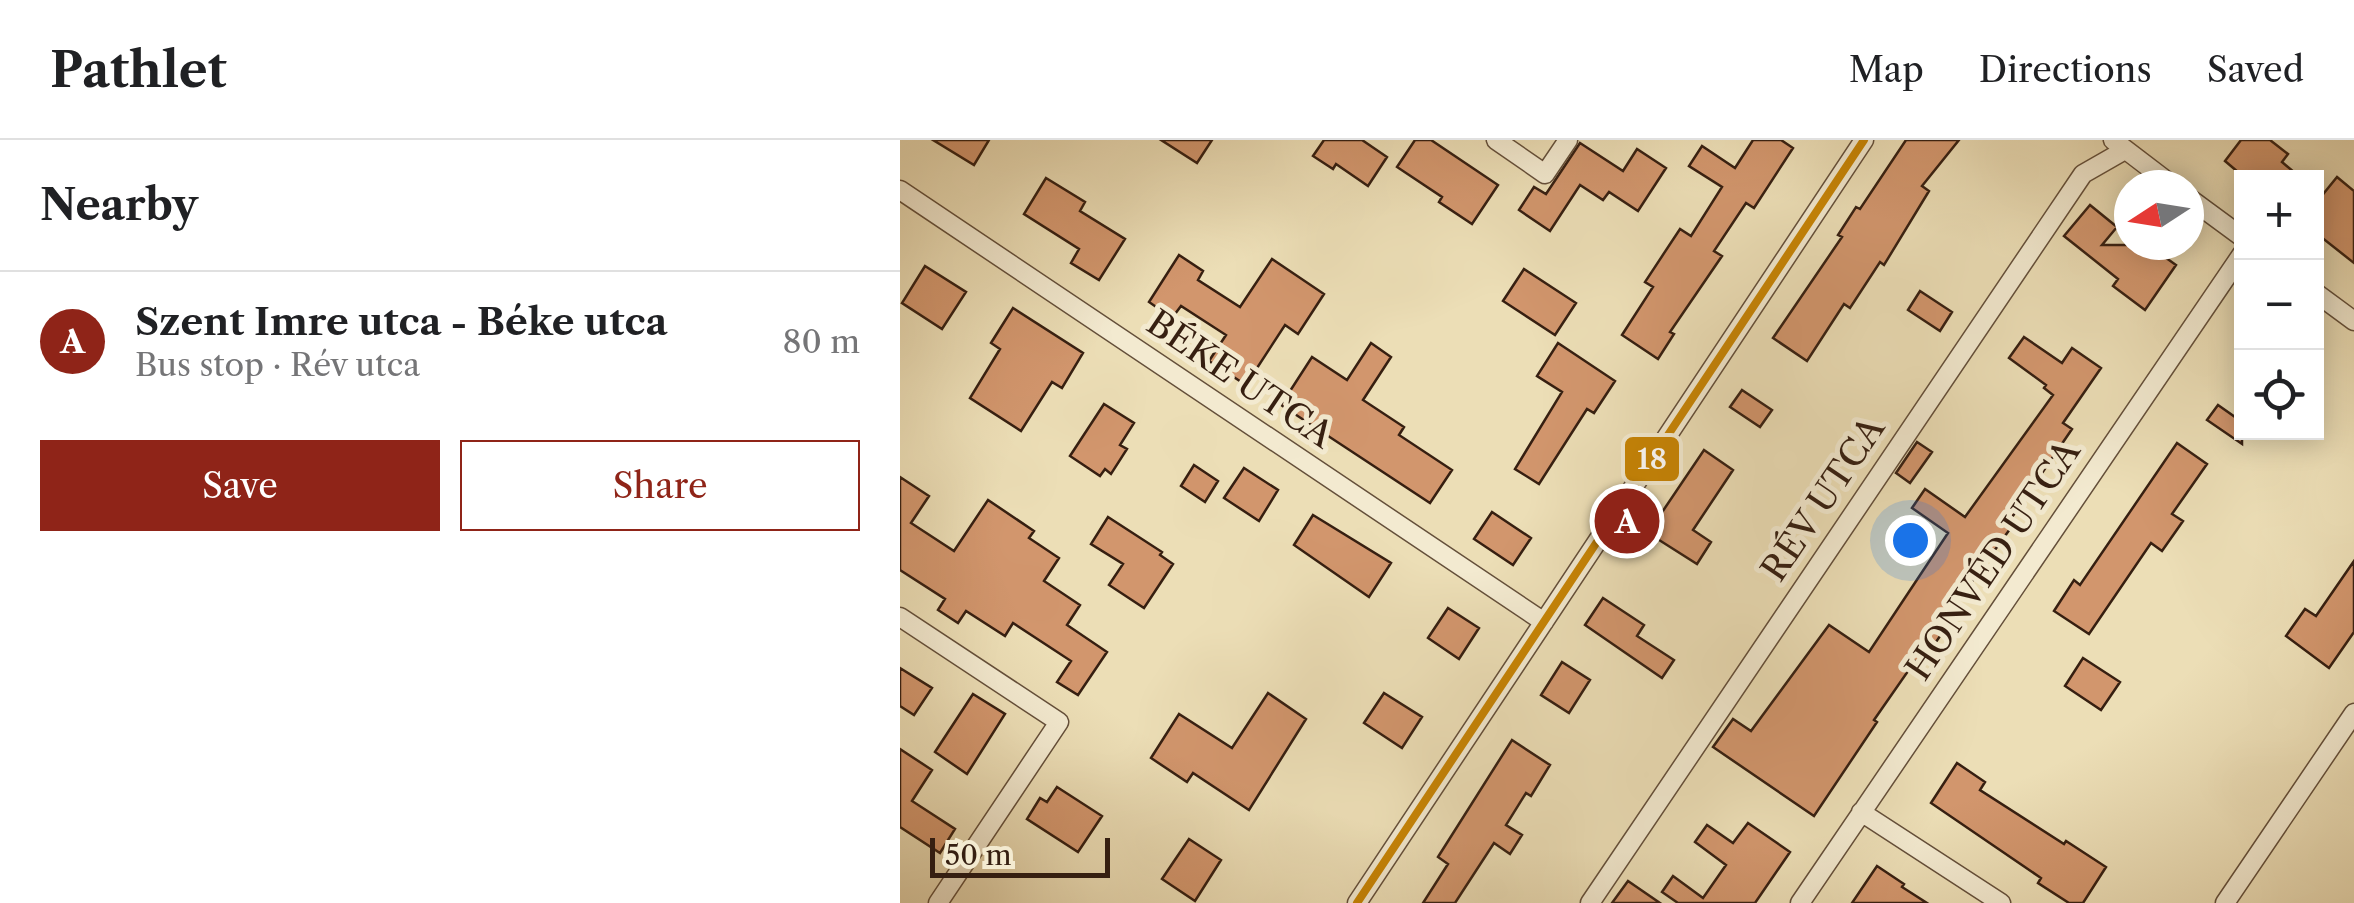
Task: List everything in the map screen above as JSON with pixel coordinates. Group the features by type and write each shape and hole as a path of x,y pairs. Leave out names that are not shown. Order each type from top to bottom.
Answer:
{"street":[{"path":"1496,140 1545,174 1568,140"},
{"path":"1357,903 1864,140"},
{"path":"2119,145 2152,170"},
{"name":"RÉV UTCA","path":"1590,903 2083,174 2119,145"},
{"name":"BÉKE UTCA","path":"900,190 1544,622"},
{"path":"2204,209 2234,231"},
{"name":"HONVÉD UTCA","path":"1800,903 2238,260"},
{"path":"2324,299 2354,322"},
{"path":"900,617 1059,722 938,903"},
{"path":"2225,903 2354,712"},
{"path":"1861,812 2001,903"}],"building":[{"path":"933,140 989,140 974,165"},
{"path":"1161,140 1212,140 1197,163"},
{"path":"1324,140 1362,140 1387,157 1368,186 1336,164 1333,169 1313,156"},
{"path":"1415,140 1431,140 1498,185 1472,224 1439,202 1442,197 1397,167"},
{"path":"1753,140 1781,140 1793,148 1754,208 1746,203 1714,251 1722,256 1670,332 1674,334 1658,359 1622,335 1653,287 1645,282 1680,229 1691,236 1722,187 1689,166 1702,146 1735,168"},
{"path":"1906,140 1959,140 1922,186 1929,191 1884,265 1880,262 1850,308 1844,304 1807,361 1773,338 1842,237 1838,235 1856,207 1860,209"},
{"path":"2241,140 2270,140 2288,154 2282,162 2292,170 2236,170 2225,161"},
{"path":"1580,143 1623,171 1637,149 1666,168 1638,211 1609,192 1603,200 1580,185 1550,231 1519,210 1534,187 1546,194"},
{"path":"2337,177 2354,191 2354,263 2324,239 2324,193"},
{"path":"1046,178 1085,202 1080,211 1125,239 1099,280 1071,263 1079,249 1024,214"},
{"path":"2090,205 2114,225 2114,231 2102,245 2114,245 2114,260 2169,260 2176,265 2145,310 2113,286 2118,279 2064,236"},
{"path":"1179,255 1203,271 1198,280 1240,307 1272,259 1324,294 1298,334 1285,325 1246,385 1209,361 1226,335 1181,306 1172,318 1149,302"},
{"path":"925,266 966,292 942,329 902,303"},
{"path":"1524,269 1576,303 1555,335 1503,301"},
{"path":"1920,291 1952,312 1940,331 1908,310"},
{"path":"1013,308 1083,353 1062,388 1052,382 1021,431 970,398 1000,349 991,343"},
{"path":"2024,337 2062,363 2072,348 2101,368 2063,423 2072,429 2006,526 2010,529 1940,626 1945,629 1920,665 1915,661 1874,720 1877,722 1814,816 1713,747 1733,719 1751,731 1829,625 1869,652 1948,533 1912,508 1925,489 1965,517 2053,395 2044,388 2046,385 2009,358"},
{"path":"1371,343 1391,357 1363,400 1404,427 1399,435 1452,470 1430,503 1281,405 1312,357 1347,380"},
{"path":"1558,343 1615,381 1594,413 1587,409 1539,484 1515,469 1562,392 1537,376"},
{"path":"1742,390 1772,410 1760,427 1730,407"},
{"path":"1104,404 1134,423 1120,445 1127,449 1111,474 1105,469 1100,476 1070,456"},
{"path":"2218,405 2234,416 2234,439 2207,420"},
{"path":"1917,442 1932,452 1910,483 1896,473"},
{"path":"2177,443 2207,464 2172,514 2183,521 2162,551 2151,543 2089,634 2054,611 2074,580 2080,585"},
{"path":"1704,450 1733,470 1693,530 1711,542 1697,564 1648,533"},
{"path":"1194,465 1218,481 1205,502 1181,486"},
{"path":"1244,468 1278,490 1259,521 1224,498"},
{"path":"900,477 929,496 911,523 954,551 988,500 1034,531 1029,538 1059,558 1044,581 1080,605 1067,625 1107,652 1078,695 1057,682 1071,661 1013,623 1005,636 966,611 958,623 938,610 945,599 900,570"},
{"path":"1492,512 1531,538 1513,565 1474,539"},
{"path":"1313,515 1391,563 1369,597 1294,545"},
{"path":"1108,517 1162,552 1160,555 1173,564 1144,608 1109,585 1123,564 1091,544"},
{"path":"2354,561 2354,632 2329,668 2286,636 2305,609 2316,616"},
{"path":"1603,598 1644,625 1637,636 1674,660 1662,678 1585,625"},
{"path":"1448,608 1479,628 1459,659 1428,638"},
{"path":"2083,658 2120,682 2101,710 2065,686"},
{"path":"1562,662 1590,680 1569,713 1541,695"},
{"path":"900,668 932,688 914,715 900,706"},
{"path":"1268,693 1306,719 1249,810 1193,773 1187,782 1151,758 1179,714 1232,748"},
{"path":"1384,693 1422,717 1402,748 1364,723"},
{"path":"973,694 1005,714 967,774 935,752"},
{"path":"1512,740 1550,765 1531,796 1526,793 1506,825 1522,835 1510,854 1494,843 1455,903 1423,903 1448,864 1438,857"},
{"path":"900,749 932,770 912,801 955,829 940,853 900,827"},
{"path":"1957,763 1985,782 1980,790 2106,867 2083,903 2069,903 2038,883 2041,878 1931,803"},
{"path":"1057,787 1102,816 1078,852 1027,819 1040,798 1047,802"},
{"path":"1748,823 1790,852 1755,903 1678,903 1662,892 1673,876 1703,898 1726,865 1695,842 1707,825 1733,843"},
{"path":"1189,839 1221,860 1195,901 1162,879"},
{"path":"1877,866 1904,884 1902,887 1927,903 1852,903"},
{"path":"1628,881 1660,903 1612,903"}],"transit line":[{"name":"18","path":"1357,903 1864,140"}],"place":[{"name":"Szent Imre utca - Béke utca","path":"1627,521"}]}
